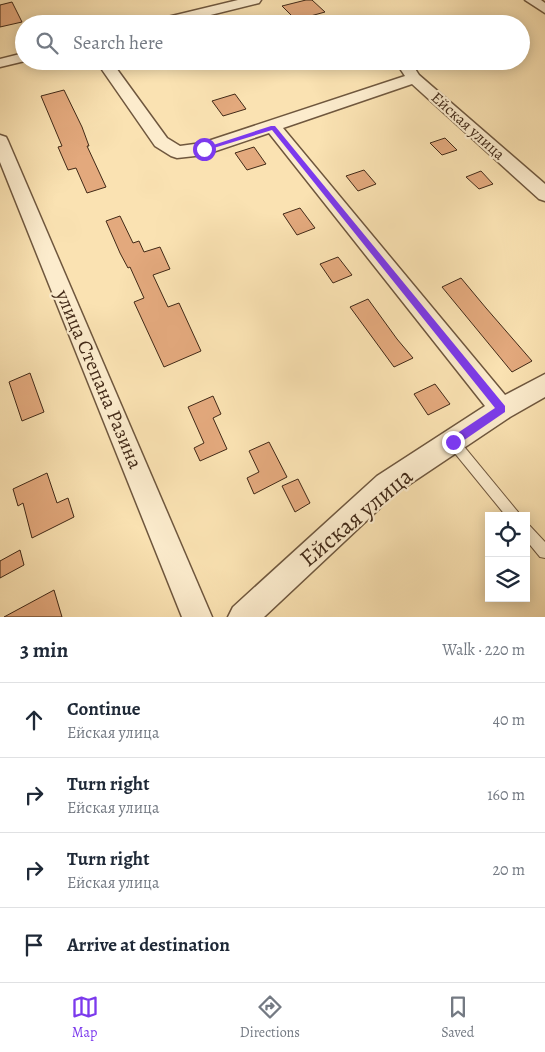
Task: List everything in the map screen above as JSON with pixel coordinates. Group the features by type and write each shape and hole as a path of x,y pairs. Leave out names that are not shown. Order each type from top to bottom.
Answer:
{"street":[{"path":"192,15 252,0"},
{"path":"532,0 545,9"},
{"path":"0,63 15,59"},
{"name":"Ейская улица","path":"109,70 160,142 177,152 204,149 414,78"},
{"name":"Ейская улица","path":"408,70 414,78 545,194"},
{"path":"273,127 502,409"},
{"name":"улица Степана Разина","path":"0,141 197,617"},
{"name":"Ейская улица","path":"243,617 386,485 502,409 545,385"}],"lane":[{"path":"453,442 511,512"},
{"path":"530,535 545,552"}],"building":[{"path":"312,0 325,12 314,15 291,15 282,6"},
{"path":"12,2 18,15 15,15 15,24 0,27 0,5"},
{"path":"64,90 82,127 89,146 87,146 106,187 87,193 76,168 68,170 58,147 62,146 41,96"},
{"path":"235,94 246,109 223,116 212,101"},
{"path":"445,138 457,150 442,155 430,143"},
{"path":"254,147 266,164 247,170 235,153"},
{"path":"364,170 376,184 358,191 346,176"},
{"path":"481,171 493,184 479,189 466,177"},
{"path":"300,208 315,228 297,235 283,214"},
{"path":"120,216 133,243 139,241 144,252 160,247 170,269 153,275 168,307 179,303 201,351 164,367 134,302 144,298 130,267 128,268 120,253 106,221"},
{"path":"338,257 352,275 333,283 320,264"},
{"path":"461,278 532,361 512,372 442,287"},
{"path":"368,299 413,358 394,367 350,307"},
{"path":"30,373 44,412 22,421 9,382"},
{"path":"435,384 450,404 428,415 414,394"},
{"path":"213,396 221,414 213,418 227,449 200,461 194,448 204,443 188,407"},
{"path":"269,442 287,477 254,494 247,478 259,472 249,451"},
{"path":"47,473 57,503 68,498 74,517 32,538 23,503 18,506 13,489"},
{"path":"298,479 310,503 295,512 282,486"},
{"path":"20,550 24,565 0,578 0,561"},
{"path":"54,590 62,617 4,617"}],"route":[{"path":"204,149 273,127 502,409 453,442"}]}
